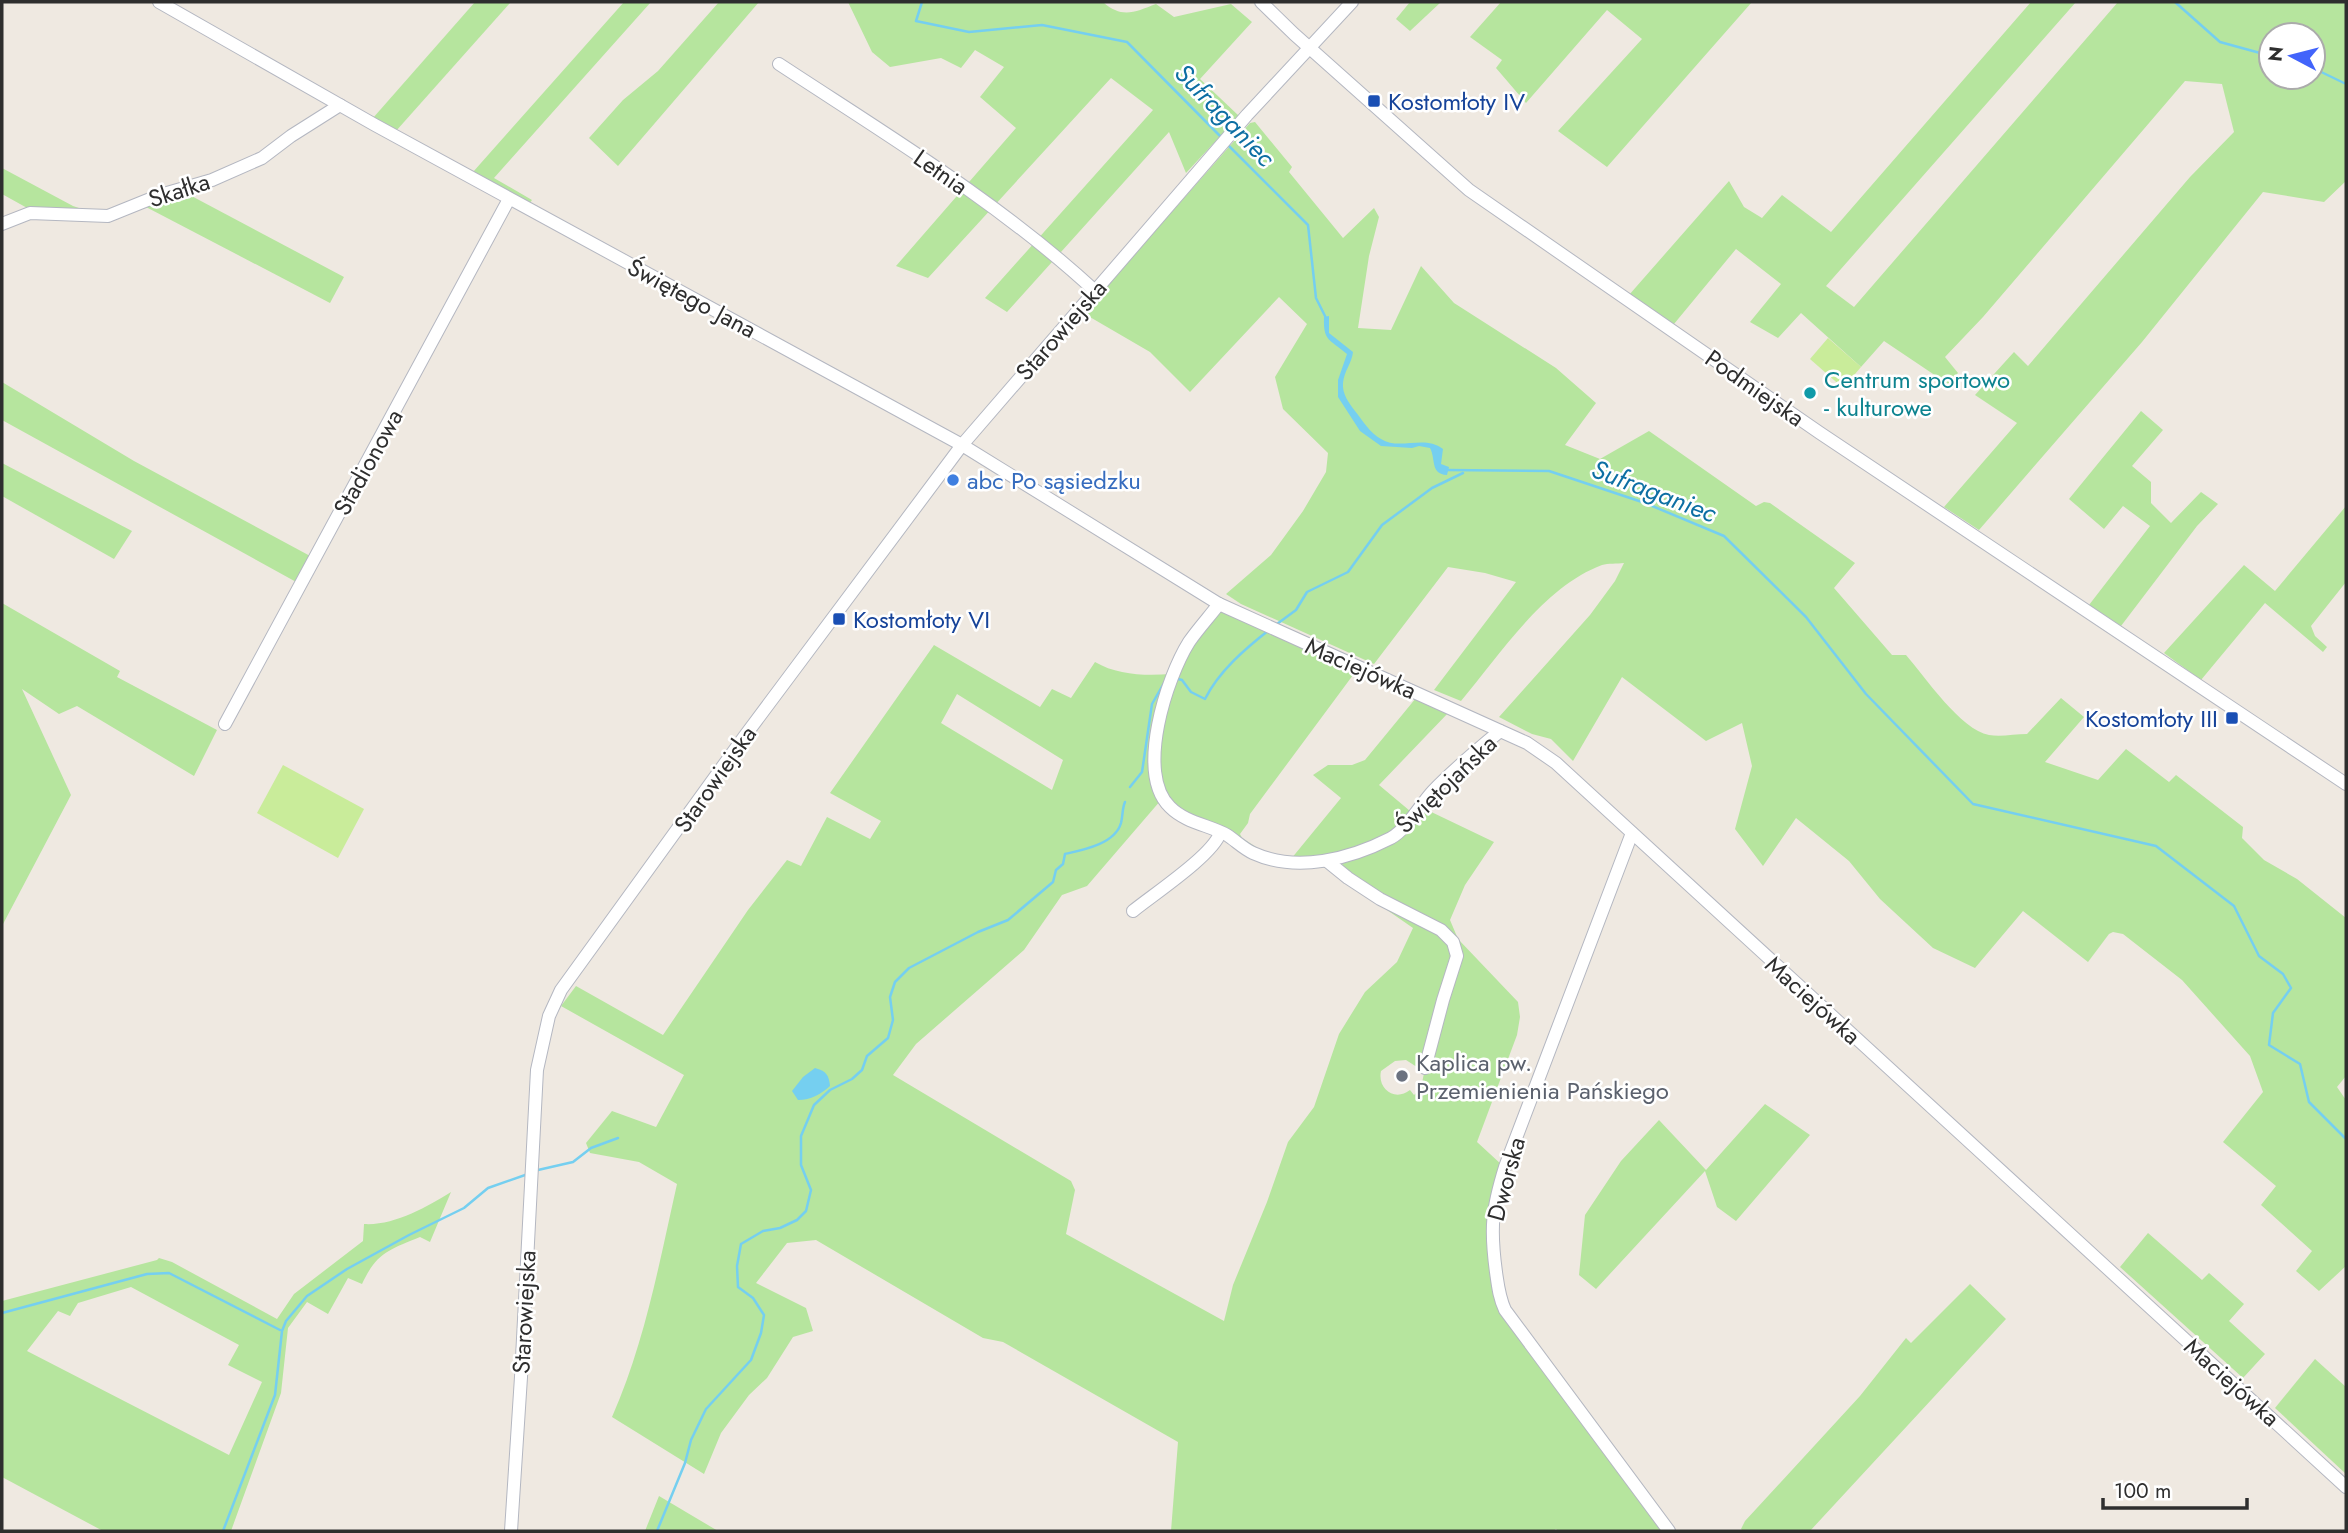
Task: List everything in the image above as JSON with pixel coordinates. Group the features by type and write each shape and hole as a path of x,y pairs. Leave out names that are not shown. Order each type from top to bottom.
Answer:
{"street":[{"name":"Świętego Jana","path":"159,2 340,105 962,445 1219,604"},
{"name":"Podmiejska","path":"1261,2 1469,190 1820,433 2346,784"},
{"path":"1309,48 1352,2"},
{"name":"Starowiejska","path":"511,1531 538,1061 549,1016 561,990 962,445 1229,136 1309,48"},
{"name":"Letnia","path":"779,64 1022,229 1095,291"},
{"name":"Skałka","path":"2,224 30,214 108,216 160,195 212,180 262,158 291,135 340,105"},
{"name":"Stadionowa","path":"225,724 509,198"},
{"name":"Maciejówka","path":"1219,604 1527,743 1556,763 2346,1487"},
{"name":"Świętojańska","path":"1219,604 1189,642 1166,691 1157,734 1155,764 1159,788 1169,806 1189,820 1220,833 1253,853 1271,859 1300,863 1327,861 1393,837 1405,827 1415,811 1451,772 1500,731"},
{"path":"1133,911 1206,853 1217,842 1220,833"},
{"name":"Dworska","path":"1632,833 1505,1167 1495,1199 1491,1237 1499,1295 1505,1310 1669,1531"},
{"path":"1327,861 1380,899 1441,930 1453,942 1457,956 1425,1068"}],"green space":[{"path":"475,2 511,2 396,131 373,118"},
{"path":"624,2 651,2 494,178 532,200 529,204 473,172"},
{"path":"719,2 759,2 618,166 589,138 623,100 658,71"},
{"path":"848,2 1103,2 1116,11 1123,12 1156,4 1174,17 1231,4 1252,22 1200,79 1239,116 1186,173 1169,132 1007,312 985,298 1153,110 1111,78 928,278 896,266 1016,128 980,97 1004,67 975,50 961,68 941,58 890,67 872,52"},
{"path":"1410,2 1441,2 1410,31 1396,19"},
{"path":"1501,2 1752,2 1607,167 1558,131 1642,39 1607,10 1526,103 1496,68 1502,60 1470,37"},
{"path":"2031,2 2076,2 1826,286 1854,307 2118,2 2346,2 2346,181 2324,202 2263,192 2142,342 1979,530 1944,507 2017,423 1975,395 2014,352 2028,366 2190,177 2234,132 2222,84 2185,81 1983,317 1945,357 1958,373 1948,384 1884,341 1861,367 1801,313 1778,338 1750,322 1781,284 1736,249 1674,324 1629,295 1729,181 1744,207 1762,218 1782,195 1831,232"},
{"path":"1255,122 1292,167 1289,172 1343,238 1374,208 1379,217 1369,256 1358,328 1391,330 1421,266 1454,303 1556,368 1596,403 1565,445 1600,459 1649,431 1756,506 1764,502 1770,503 1855,563 1834,588 1892,655 1906,655 1955,713 1978,731 2003,736 2027,734 2061,698 2084,717 2045,762 2098,780 2126,749 2169,782 2176,775 2243,827 2242,838 2264,860 2297,879 2346,918 2346,1076 2337,1087 2346,1100 2346,1266 2319,1291 2296,1271 2312,1251 2261,1205 2276,1186 2223,1142 2263,1092 2250,1056 2182,980 2123,934 2109,934 2088,962 2023,911 1975,968 1933,948 1880,899 1849,861 1796,818 1763,866 1735,829 1752,766 1742,723 1706,741 1622,677 1573,761 1551,739 1532,734 1499,717 1590,615 1615,581 1624,563 1602,565 1561,589 1524,624 1461,701 1434,690 1516,582 1485,573 1448,567 1374,664 1241,604 1226,594 1271,555 1303,511 1326,472 1328,453 1283,409 1275,377 1307,324 1279,297 1190,392 1150,352 1083,313 1250,123"},
{"path":"2,168 82,209 29,209 2,194"},
{"path":"184,192 344,277 330,303 146,207"},
{"path":"1828,338 1861,367 1843,388 1810,359"},
{"path":"2,382 134,461 312,557 298,583 2,420"},
{"path":"2141,411 2163,430 2132,466 2151,482 2151,503 2171,523 2201,492 2218,504 2197,526 2121,626 2089,605 2150,526 2123,506 2104,529 2069,499"},
{"path":"2,463 132,531 114,559 2,496"},
{"path":"2346,506 2346,582 2311,626 2315,636 2327,647 2323,652 2265,603 2201,680 2164,653 2244,565 2275,591"},
{"path":"2,603 120,671 117,677 217,730 194,776 77,706 59,714 22,689 71,795 2,926"},
{"path":"1219,611 1356,671 1250,814 1248,823 1240,834 1256,847 1254,850 1172,804 1163,786 1159,763 1159,737 1169,692 1191,646"},
{"path":"934,645 1040,707 1052,689 1071,698 1095,662 1112,670 1132,674 1171,674 1160,696 1161,800 1087,886 1062,895 1024,950 916,1044 893,1075 1071,1181 1075,1190 1066,1234 1224,1321 1233,1285 1288,1142 1314,1107 1339,1034 1365,992 1397,962 1413,928 1364,894 1342,865 1345,859 1386,843 1423,808 1494,842 1465,885 1450,920 1458,939 1518,1002 1520,1017 1517,1035 1477,1142 1502,1165 1491,1203 1500,1308 1668,1531 1171,1531 1178,1442 1003,1342 983,1338 816,1240 787,1243 756,1283 806,1308 813,1331 793,1337 767,1378 749,1395 721,1433 704,1474 612,1417 634,1360 677,1184 639,1162 590,1153 586,1143 612,1111 656,1127 684,1075 561,1006 576,986 663,1035 748,910 787,860 801,866 827,817 870,839 881,821 830,793","holes":["957,694 1063,760 1052,790 941,723","1406,1060 1420,1069 1425,1068 1421,1088 1414,1095 1410,1090 1399,1095 1388,1092 1382,1083 1381,1071 1395,1061"]},
{"path":"1416,698 1449,712 1379,785 1410,811 1394,832 1332,856 1291,859 1341,798 1313,775 1328,765 1352,765 1365,760"},
{"path":"283,765 364,809 338,858 257,813"},
{"path":"1765,1104 1810,1135 1736,1221 1717,1207 1705,1171 1596,1289 1579,1275 1585,1215 1621,1161 1659,1120 1706,1170"},
{"path":"451,1192 430,1242 420,1237 385,1253 373,1265 362,1284 348,1278 328,1314 307,1302 288,1328 281,1393 231,1531 103,1531 2,1477 2,1301 159,1258 172,1262 277,1319 294,1294 363,1241 364,1224 398,1219","holes":["131,1287 239,1345 228,1365 262,1382 229,1455 27,1351 58,1311 70,1316 78,1303"]},
{"path":"2148,1233 2202,1280 2209,1273 2244,1304 2229,1321 2265,1354 2243,1378 2120,1267"},
{"path":"1970,1284 2006,1319 1810,1531 1743,1531 1741,1529 1745,1521 1860,1396 1906,1338 1911,1343"},
{"path":"2315,1359 2346,1387 2346,1474 2275,1408"},
{"path":"659,1496 718,1531 645,1531"}],"water":[{"path":"1329,316 1329,333 1353,352 1343,387 1353,408 1370,430 1381,439 1396,444 1428,443 1443,449 1441,464 1449,467 1447,475 1436,469 1430,448 1381,446 1360,431 1338,397 1338,380 1347,354 1326,336 1324,317"},
{"path":"815,1068 826,1074 830,1086 816,1096 798,1100 792,1091 803,1077"}],"waterway":[{"name":"Sufraganiec","path":"922,2 916,21 969,32 1042,25 1127,42 1222,138"},
{"path":"2175,2 2220,42 2257,52"},
{"path":"2327,75 2346,84"},
{"name":"Sufraganiec","path":"1226,143 1308,225 1316,298 1327,320"},
{"name":"Sufraganiec","path":"1446,470 1549,471 1645,503 1724,536 1806,617 1866,694 1973,804 2156,846 2234,906 2259,956 2283,974 2291,988 2273,1013 2269,1045 2300,1064 2309,1102 2346,1139"},
{"path":"1277,624 1296,610 1307,592 1348,572 1382,525 1432,488 1463,473"},
{"path":"1178,679 1182,680 1191,692 1205,699 1225,670 1269,630"},
{"path":"1130,787 1142,772 1152,704 1164,683"},
{"path":"657,1531 685,1463 691,1440 706,1409 751,1360 761,1333 764,1315 753,1298 738,1287 737,1266 741,1244 763,1231 780,1228 797,1220 806,1211 811,1190 801,1165 801,1136 814,1105 830,1090 852,1079 862,1070 867,1056 888,1038 893,1020 890,997 895,982 909,968 978,932 1008,920 1053,882 1056,870 1063,864 1065,854 1098,845 1118,830 1125,802"},
{"path":"538,1170 573,1162 591,1148 618,1138"},
{"path":"223,1531 275,1395 282,1331 286,1321 307,1296 347,1269 464,1208 488,1188 528,1174"},
{"path":"2,1313 147,1274 169,1273 280,1330"}],"place":[{"name":"Kostomłoty IV","path":"1374,101"},
{"name":"Centrum sportowo - kulturowe","path":"1810,393"},
{"name":"abc Po sąsiedzku","path":"953,480"},
{"name":"Kostomłoty VI","path":"839,619"},
{"name":"Kostomłoty III","path":"2232,718"},
{"name":"Kaplica pw. Przemienienia Pańskiego","path":"1402,1076"}]}
